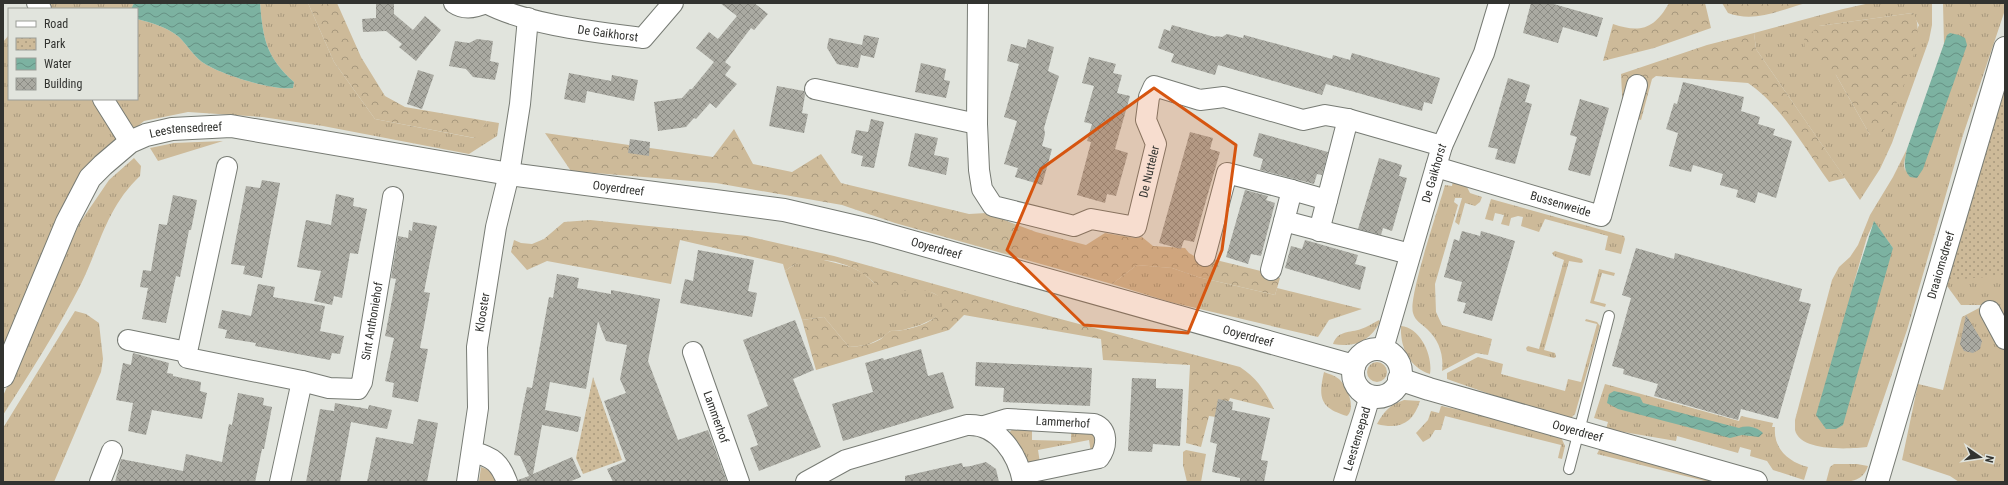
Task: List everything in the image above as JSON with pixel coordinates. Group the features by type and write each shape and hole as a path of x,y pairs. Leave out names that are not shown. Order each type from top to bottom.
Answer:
{"street":[{"name":"De Gaikhorst","path":"454,3 467,8 476,7 486,3 503,12 528,18 571,27 643,38 672,3"},
{"name":"De Nutteler","path":"978,3 977,124 982,189 993,206 1074,226 1091,220 1136,227 1156,144 1146,120 1149,98 1154,86 1200,100 1224,97 1302,120 1325,115 1348,119 1442,146"},
{"name":"De Gaikhorst","path":"1382,349 1442,146 1484,53 1499,3"},
{"path":"509,174 520,104 528,18"},
{"name":"Draaiomsdreef","path":"1877,482 2005,48"},
{"name":"Bussenweide","path":"1436,167 1601,216 1638,85"},
{"path":"815,89 977,124"},
{"path":"104,100 130,142"},
{"path":"1319,230 1348,119"},
{"name":"Leestensedreef","path":"3,376 79,197 90,178 130,142 146,135 172,129 231,126 509,174"},
{"path":"187,352 227,167"},
{"path":"1205,256 1227,173 1327,200"},
{"name":"Ooyerdreef","path":"509,174 784,210 897,237 1354,366"},
{"name":"Klooster","path":"468,482 478,408 477,347 496,228 509,174"},
{"path":"1271,270 1292,190"},
{"name":"Sint Anthoniehof","path":"128,340 187,352 188,358 302,381 329,388 358,389 362,382 393,197"},
{"path":"1284,221 1410,254"},
{"path":"1990,311 2005,339"},
{"path":"1370,349 1382,349 1388,352 1397,361 1400,367 1399,379 1393,390 1388,393 1370,396 1361,391 1355,382 1354,366 1356,360 1365,352 1370,349"},
{"name":"Lammerhof","path":"693,352 738,482"},
{"name":"Ooyerdreef","path":"1399,379 1429,389 1579,430 1756,482"},
{"path":"280,482 302,381"},
{"name":"Leestensepad","path":"1344,482 1370,396"},
{"name":"Lammerhof","path":"809,482 846,460 967,425 984,426 1006,419 1094,424 1103,429 1105,433 1104,449 1099,458 1023,478 1013,452 994,432 984,426"},
{"path":"100,482 112,451"},
{"path":"473,452 484,455 501,466 508,482"}],"lane":[{"path":"1569,469 1609,316"}],"highlighted area":[{"path":"1154,88 1236,145 1222,250 1188,333 1084,325 1007,250 1041,169"}],"green space":[{"path":"46,3 134,3 132,8 37,8"},
{"path":"260,3 308,3 334,62 375,119 474,138 487,121 499,123 497,136 469,154 323,126 262,117 188,112 144,121 91,165 3,353 3,42 8,36 8,100 138,100 138,19 159,26 179,37 202,62 221,72 246,81 273,87 293,88 294,82 277,64 272,56 263,27"},
{"path":"308,3 337,3 361,57 385,96 405,107 487,121 475,138 375,119 334,62"},
{"path":"1669,3 1705,3 1711,28 1654,48 1603,61 1613,24 1631,28 1645,27 1658,19"},
{"path":"1722,3 1806,3 1777,12 1748,17 1728,13"},
{"path":"1870,3 1932,3 1932,25 1929,40 1892,143 1880,169 1860,200 1756,49 1754,33","holes":["1912,13 1919,25 1870,135 1836,75 1819,26"]},
{"path":"1943,3 2005,3 2005,10 1963,135 1907,330 1867,447 1826,448 1815,446 1799,437 1795,430 1795,420 1832,280 1839,267 1850,257 1858,245 1870,215 1893,177 1907,149 1904,164 1905,171 1944,45","holes":["1874,222 1893,248 1853,286 1867,237"]},
{"path":"1912,13 1917,22 1917,36 1909,71 1895,107 1883,132 1870,135 1836,75 1814,63 1805,48 1804,39 1819,26"},
{"path":"1754,33 1756,49 1845,178 1829,182 1782,115 1760,92 1748,83 1656,76 1652,79 1641,120 1623,114 1621,74 1707,45"},
{"path":"2005,89 2005,326 1992,305 1961,305 1947,286"},
{"path":"2005,93 2005,282 2001,276 1948,280 1976,171"},
{"path":"734,129 753,164 792,172 821,154 841,183 969,214 986,213 1036,232 1086,245 1105,233 1135,238 1142,237 1153,246 1185,248 1189,253 1201,260 1212,259 1273,274 1280,278 1275,295 1198,277 1172,268 1137,265 1112,284 895,223 842,205 716,183 571,171 545,133 713,157"},
{"path":"223,141 158,161 150,148 174,143"},
{"path":"134,158 141,166 140,176 120,200 105,227 88,269 63,318 44,351 3,415 3,396 79,224 109,180"},
{"path":"1453,180 1465,183 1470,193 1482,197 1480,202 1475,206 1465,203 1459,225 1455,222 1462,198 1455,198 1454,202 1458,205 1435,284 1436,312 1442,325 1492,339 1488,355 1476,353 1442,371 1442,359 1438,343 1431,333 1415,318 1413,313 1413,304 1419,271 1445,185 1452,186"},
{"path":"1491,199 1624,236 1625,239 1621,254 1605,250 1608,236 1545,219 1539,232 1521,226 1523,217 1518,216 1511,218 1509,226 1501,224 1504,215 1495,213 1493,221 1485,219"},
{"path":"590,220 747,236 834,256 1240,367 1260,385 1274,409 1230,398 1223,418 1209,416 1201,447 1186,443 1190,365 1103,360 1101,339 964,315 949,330 816,370 802,320 824,317 849,347 853,347 873,343 891,331 908,329 926,323 937,316 942,306 939,297 931,292 917,290 895,291 881,288 865,275 853,268 833,261 813,260 803,262 794,265 785,271 783,264 680,240 671,284 547,261 527,270 511,252 514,240 521,243 532,244 544,239 564,222"},
{"path":"1555,251 1582,259 1583,262 1569,261 1544,350 1555,353 1556,357 1554,358 1527,351 1526,348 1528,346 1539,349 1564,260 1554,256 1552,253"},
{"path":"816,258 851,267 863,273 874,283 894,290 925,289 939,296 943,304 941,313 933,319 920,325 903,330 890,331 882,338 867,345 849,347 824,317 802,320 785,271 800,262"},
{"path":"1137,265 1172,268 1198,277 1275,295 1277,288 1362,309 1329,320 1318,337 1170,302 1112,284"},
{"path":"1599,269 1615,273 1614,276 1602,273 1594,301 1606,304 1605,307 1590,303"},
{"path":"1979,308 1991,323 2005,350 2005,482 1959,482 1950,476 1902,460 1918,384 1943,390 1962,317"},
{"path":"75,311 86,314 99,323 103,359 101,372 54,482 3,482 3,428"},
{"path":"1586,319 1597,322 1600,326 1575,414 1570,419 1504,399 1447,379 1447,373 1478,357 1503,364 1501,374 1565,391 1568,379 1581,382 1597,324 1585,321"},
{"path":"1379,320 1380,322 1376,329 1361,342 1348,345 1333,344 1341,334 1363,328"},
{"path":"1401,326 1408,328 1420,337 1430,359 1430,374 1416,366 1407,355 1402,341"},
{"path":"1377,362 1384,365 1387,372 1384,379 1377,382 1370,379 1367,372 1370,365"},
{"path":"1324,372 1339,379 1345,386 1351,402 1350,412 1347,416 1331,409 1323,401 1321,389"},
{"path":"593,377 622,460 583,474 576,458"},
{"path":"1605,384 1739,421 1741,416 1773,423 1772,427 1775,427 1775,435 1780,448 1789,458 1808,467 1804,480 1773,470 1767,461 1750,456 1751,450 1740,447 1738,453 1677,436 1676,441 1606,429 1608,422 1594,418"},
{"path":"1404,400 1420,401 1414,415 1409,420 1399,425 1392,426 1377,424 1382,415 1388,409"},
{"path":"1441,406 1494,417 1560,435 1565,446 1562,459 1558,458 1561,445 1445,416 1441,430 1435,430 1430,438 1423,442 1416,433 1428,420 1431,411 1439,413"},
{"path":"1015,426 1032,428 1032,440 1071,441 1071,428 1094,431 1099,437 1091,453 1089,440 1038,450 1040,463 1029,464 1009,433"},
{"path":"1601,446 1725,482 1709,482 1597,454"},
{"path":"1186,450 1206,454 1201,482 1187,482 1183,465 1183,452"},
{"path":"1834,464 1857,464 1868,466 1861,477 1857,479 1845,482 1826,482 1830,467"},
{"path":"481,467 500,474 503,482 479,482"}],"water":[{"path":"134,3 260,3 263,27 268,47 277,64 294,82 293,88 273,87 246,81 210,67 202,62 179,37 159,26 138,19 138,8 132,8"},
{"path":"1950,33 1965,38 1967,45 1923,169 1917,178 1910,177 1907,174 1905,167 1907,149 1947,35"},
{"path":"1874,221 1893,248 1843,425 1836,429 1826,429 1816,415 1853,286"},
{"path":"1614,391 1640,397 1643,403 1739,428 1752,427 1763,433 1759,437 1742,435 1730,438 1618,409 1607,403 1609,394"}],"building":[{"path":"376,3 394,3 394,14 413,30 425,16 441,30 416,61 399,47 402,44 386,31 363,32 362,19 376,18"},
{"path":"720,3 754,3 768,14 754,30 751,28 725,62 731,67 725,75 737,84 716,108 710,103 696,119 694,118 686,127 658,131 654,102 682,98 690,89 692,89 714,62 696,48 709,32 718,39 737,16"},
{"path":"1531,3 1550,3 1603,18 1597,37 1563,27 1558,43 1523,33"},
{"path":"1172,25 1215,37 1222,37 1227,34 1243,38 1244,35 1332,59 1333,55 1350,60 1352,53 1440,78 1432,104 1424,102 1422,111 1326,84 1322,95 1218,65 1215,75 1171,62 1174,54 1158,48 1164,29 1170,31"},
{"path":"864,35 879,38 874,58 861,55 858,68 837,64 827,48 829,38 862,45"},
{"path":"477,39 493,41 490,61 499,63 495,80 473,77 466,69 449,66 455,41 469,43"},
{"path":"1028,39 1054,47 1048,71 1059,76 1044,128 1045,134 1042,146 1052,149 1042,185 1015,177 1018,168 1004,164 1017,121 1004,117 1019,64 1007,61 1011,44 1026,48"},
{"path":"1089,57 1116,64 1113,73 1122,75 1117,93 1130,96 1115,149 1128,153 1116,196 1107,194 1105,203 1077,195 1091,142 1087,141 1092,124 1084,122 1094,86 1082,83"},
{"path":"921,63 946,69 944,80 950,81 946,98 915,92"},
{"path":"418,70 434,75 422,109 407,104"},
{"path":"569,73 611,81 612,75 638,80 634,101 587,91 585,103 564,99"},
{"path":"1508,78 1530,85 1525,102 1532,104 1515,164 1495,159 1498,149 1488,147"},
{"path":"1683,82 1744,97 1741,111 1760,117 1758,124 1775,129 1773,135 1792,141 1776,198 1758,192 1755,203 1736,197 1738,190 1720,185 1723,174 1693,165 1691,172 1669,166 1678,133 1666,129 1674,103 1677,104"},
{"path":"777,86 804,91 805,95 802,113 808,114 804,133 769,126"},
{"path":"1580,99 1609,108 1590,176 1568,170 1577,137 1570,135"},
{"path":"871,119 884,122 874,168 861,166 863,156 851,153 856,130 868,132"},
{"path":"1190,132 1213,138 1210,149 1220,152 1194,242 1184,240 1181,249 1159,243"},
{"path":"915,133 938,138 934,155 949,158 946,175 908,166"},
{"path":"1259,133 1328,152 1322,175 1317,174 1314,184 1260,170 1263,159 1253,156"},
{"path":"630,139 650,142 649,156 628,153"},
{"path":"1379,158 1402,165 1399,176 1407,178 1392,231 1383,228 1381,235 1358,229"},
{"path":"262,180 280,183 262,278 243,274 245,266 231,264 246,186 260,188"},
{"path":"1245,190 1268,196 1266,200 1275,203 1261,256 1251,254 1248,264 1226,257"},
{"path":"336,194 354,198 353,206 367,209 358,254 350,253 342,298 334,296 332,305 314,301 321,271 297,267 306,220 331,225"},
{"path":"173,195 197,200 191,230 189,230 180,277 176,276 166,323 142,319 148,288 140,287 143,270 151,271 159,224 167,225"},
{"path":"413,222 437,226 424,292 430,293 420,348 428,349 418,402 392,397 394,383 385,381 394,338 385,336 396,279 391,278 398,236 408,238 409,230 412,231"},
{"path":"1462,231 1480,236 1481,231 1515,241 1492,321 1463,313 1466,303 1457,301 1462,282 1444,277 1454,239 1459,241"},
{"path":"1305,240 1358,255 1355,264 1366,267 1360,290 1285,268 1291,246 1302,249"},
{"path":"1636,248 1674,259 1675,253 1802,289 1799,301 1811,304 1778,419 1741,409 1738,420 1654,396 1658,384 1623,374 1624,369 1612,366 1631,298 1622,295"},
{"path":"698,250 754,260 748,291 757,293 752,317 680,303 685,279 693,281"},
{"path":"557,274 579,278 577,288 611,294 611,290 660,299 648,361 678,440 708,430 727,482 613,482 607,469 626,461 604,401 626,393 620,379 627,345 606,341 598,321 586,389 550,382 545,410 581,417 578,432 542,425 533,474 572,457 581,477 569,482 518,482 518,480 529,476 520,456 514,455 527,387 532,388 549,297 553,298"},
{"path":"258,284 275,287 273,297 325,306 320,331 344,336 340,354 332,353 330,360 255,346 256,343 225,338 227,330 218,328 222,310 251,316"},
{"path":"1966,315 1982,341 1980,349 1973,353 1964,351 1960,344"},
{"path":"795,320 814,370 793,379 821,447 759,471 750,448 758,445 747,415 768,406 743,340"},
{"path":"921,349 928,376 943,372 954,408 843,441 832,404 873,392 865,363 883,358 884,360"},
{"path":"133,353 169,363 167,373 173,374 173,376 201,382 200,391 207,393 202,419 152,410 146,435 128,431 133,403 116,400 123,363 131,365"},
{"path":"976,362 1092,368 1090,406 1003,402 1004,388 975,386"},
{"path":"1132,378 1156,379 1156,388 1183,389 1180,446 1153,444 1152,452 1128,451"},
{"path":"238,393 264,398 263,405 272,407 264,449 262,449 255,482 115,482 121,459 183,471 186,454 222,462 229,424 232,425"},
{"path":"1218,399 1233,402 1232,410 1270,418 1261,460 1268,461 1264,482 1240,482 1240,478 1212,472 1217,444 1210,442"},
{"path":"335,403 368,409 369,405 392,410 387,429 351,422 340,482 306,482 320,409 334,411"},
{"path":"418,419 438,423 427,482 367,482 376,437 413,444"},
{"path":"986,462 996,469 999,482 905,482 905,476 962,463 963,467"}]}
